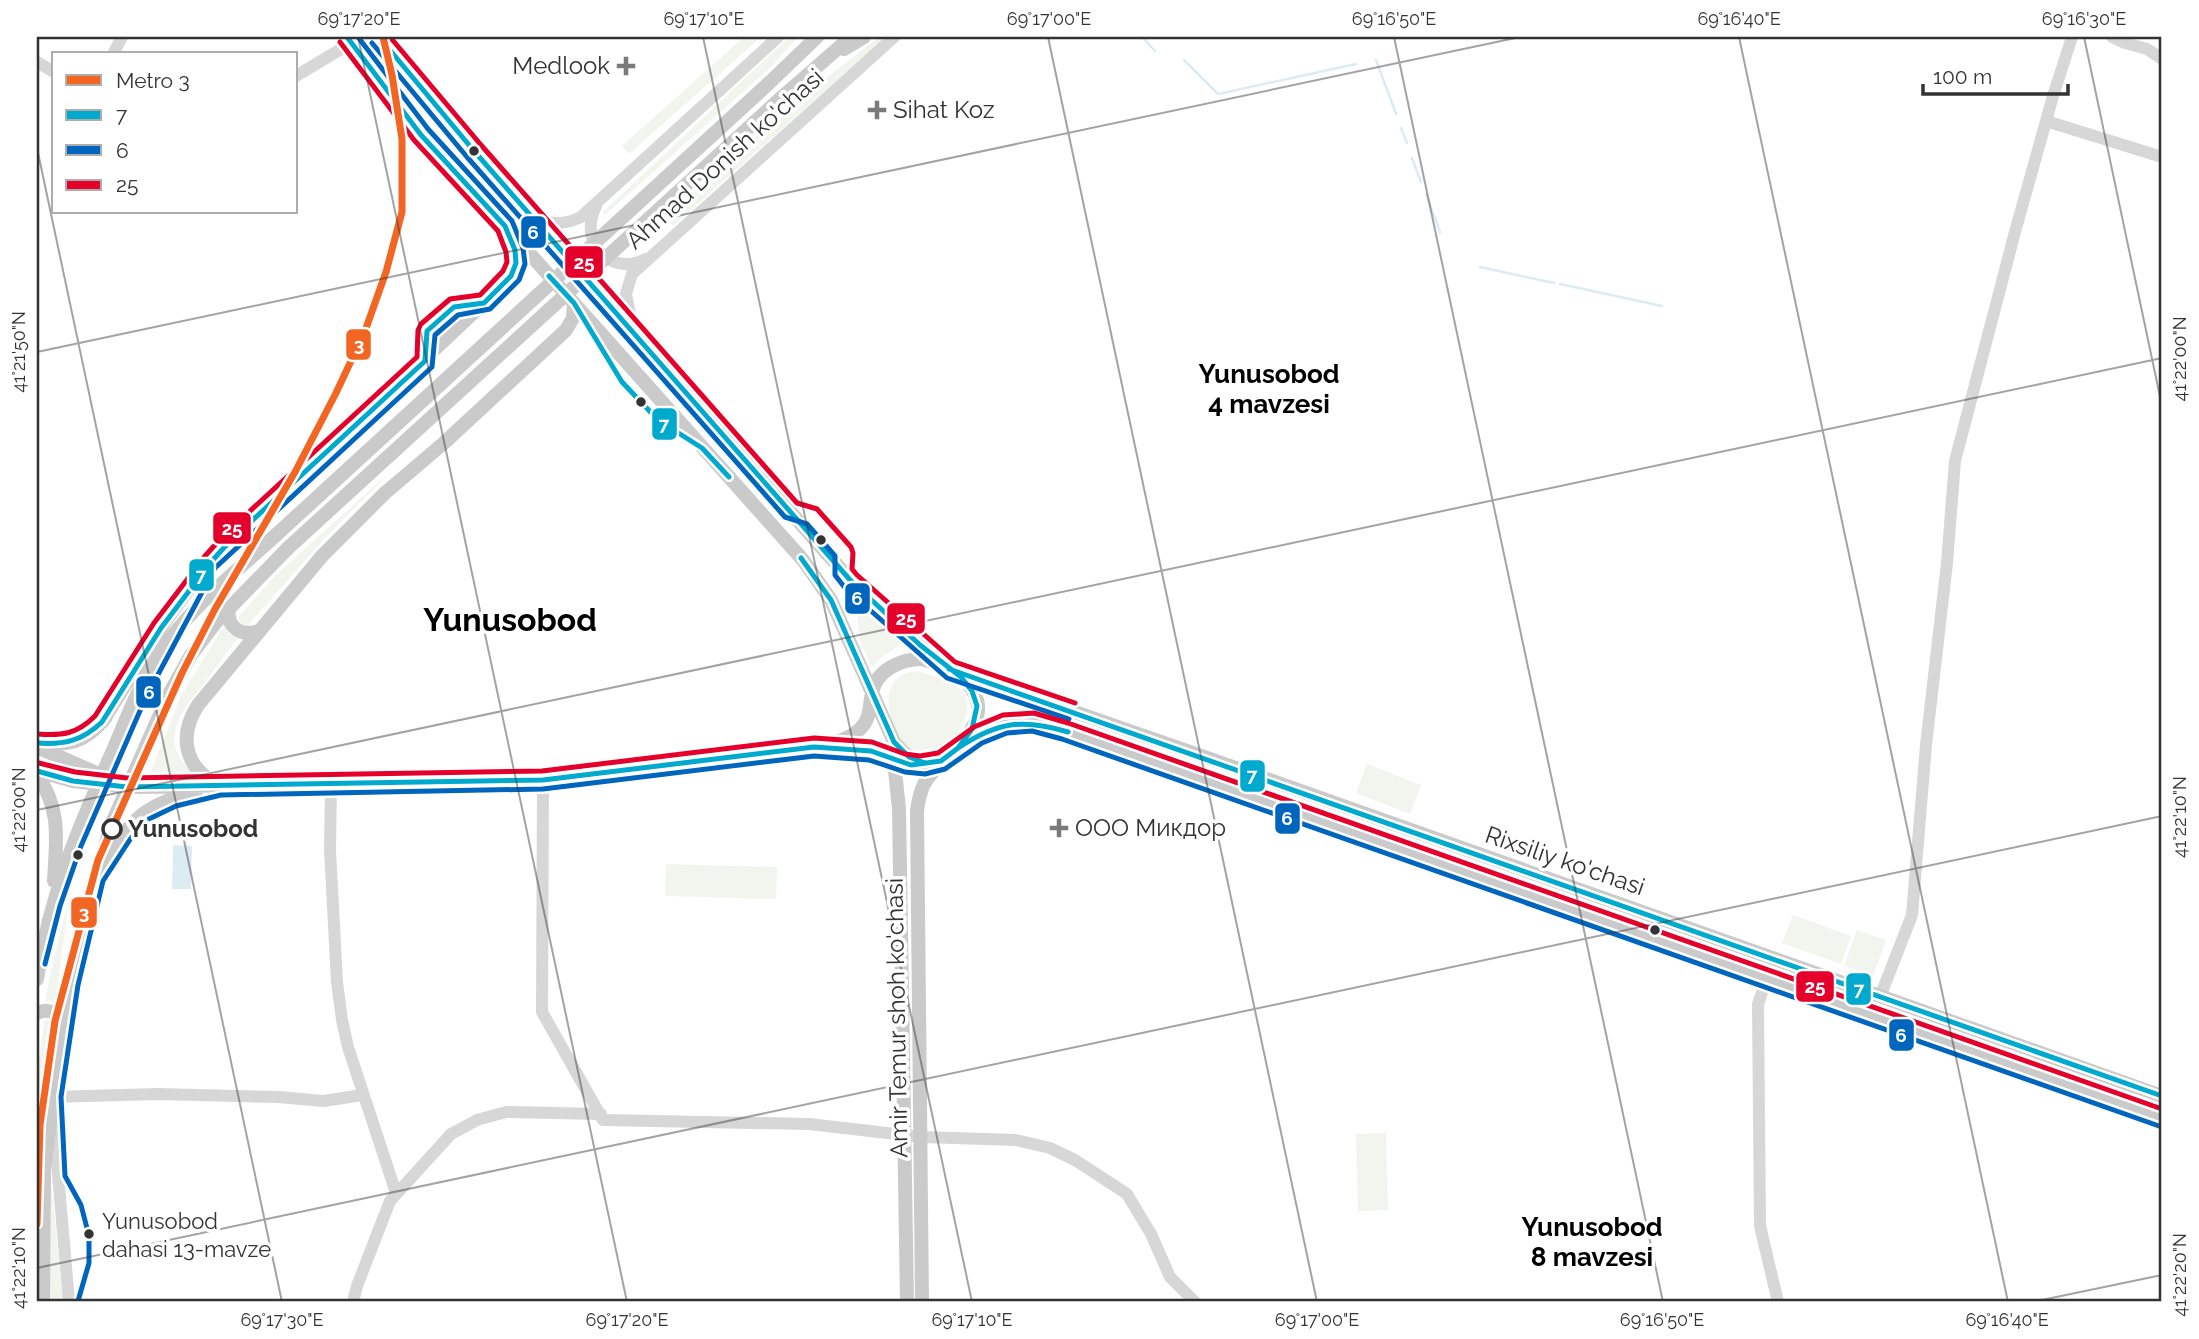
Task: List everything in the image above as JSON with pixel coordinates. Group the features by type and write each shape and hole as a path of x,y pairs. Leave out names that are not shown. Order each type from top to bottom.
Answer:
{"main road":[{"name":"Amir Temur shoh ko'chasi","path":"379,37 474,151 851,581 970,686 977,706 972,729 927,780 920,792 918,806 922,1302"},
{"name":"Ahmad Donish ko'chasi","path":"37,979 52,903 73,843 138,693 164,647 191,615 276,535 817,37"},
{"name":"Ahmad Donish ko'chasi","path":"43,1302 44,1169 63,1022 81,927 112,823 184,667 206,633 288,548 851,37"},
{"path":"821,62 864,37"},
{"name":"Amir Temur shoh ko'chasi","path":"349,40 421,135 803,560 831,600 889,733 907,755 918,761 933,763"},
{"path":"102,722 165,621 208,563 509,279 516,258 505,226"},
{"path":"220,786 205,776 193,762 186,746 186,730 198,705 322,556 377,501 566,330 573,318 574,303"},
{"path":"683,426 698,426 704,419 703,411"},
{"path":"37,745 80,741 102,722 164,647 208,563"},
{"path":"229,607 229,619 235,629 245,634 259,631"},
{"path":"37,745 99,780 127,788 543,780 814,747 841,740 860,729 868,717 872,694 883,674 900,662 928,660 951,670"},
{"name":"Rixsiliy ko'chasi","path":"951,670 2156,1094"},
{"name":"Rixsiliy ko'chasi","path":"958,748 998,726 1026,722 1053,727 2162,1118"},
{"name":"Amir Temur shoh ko'chasi","path":"889,733 899,809 907,1302"},
{"path":"1134,755 1132,744 1141,736"},
{"path":"814,747 866,750 916,765 933,763 958,748"},
{"path":"37,773 63,779 99,780"},
{"path":"37,773 55,812 56,848 52,903"},
{"path":"95,877 124,833 149,808 173,798 220,786"},
{"path":"1701,955 1707,936"},
{"path":"37,1013 48,1010 63,1022"},
{"path":"2143,1110 2150,1109 2156,1094"}],"street":[{"path":"532,217 544,222 569,222 581,216 778,37"},
{"name":"Ahmad Donish ko'chasi","path":"635,334 626,294 632,274 894,37"},
{"path":"1880,997 1913,915 1926,745 1947,563 1955,460 1987,333 2072,37"},
{"path":"2112,37 2147,48 2162,59"},
{"path":"298,75 349,40"},
{"path":"2046,121 2162,158"},
{"path":"598,202 592,214 591,227 599,253 612,261 627,263 652,255"},
{"path":"543,780 542,1012 603,1120 809,1124 922,1137 1016,1140 1050,1148 1127,1194 1151,1234 1170,1277 1195,1302"},
{"path":"331,784 330,850 337,982 348,1047 396,1193"},
{"name":"Ahmad Donish ko'chasi","path":"37,962 43,947"},
{"path":"1768,978 1758,1004 1760,1226 1778,1302"},
{"path":"52,1097 158,1094 279,1097 323,1101 363,1096"},
{"name":"Ahmad Donish ko'chasi","path":"52,1097 56,1179 69,1302"},
{"path":"353,1302 356,1286 390,1201 456,1130 477,1120 506,1112 601,1114"}],"shaded area":[{"path":"744,37 761,37 629,154 622,146"},
{"path":"789,37 798,37 771,67 605,215 603,212"},
{"path":"879,37 885,37 673,226 666,218 789,107"},
{"path":"393,469 325,538 249,624 240,623 239,616 276,575"},
{"path":"860,611 888,629 902,644 882,656 872,668 860,640 857,612"},
{"path":"224,626 230,634 238,638 192,698 175,731 177,753 196,775 150,773 181,696"},
{"path":"917,671 953,684 967,702 965,719 956,735 939,751 927,756 911,751 894,727 890,712 892,685 901,676"},
{"path":"1367,764 1421,785 1410,814 1356,793"},
{"path":"98,815 74,884 81,861"},
{"path":"173,845 192,846 191,889 172,889"},
{"path":"666,864 777,867 776,899 665,896"},
{"path":"74,884 68,908 55,1003 51,1000 45,1002 55,954"},
{"path":"1793,915 1851,936 1841,964 1782,943"},
{"path":"1857,930 1886,940 1873,976 1844,966"},
{"path":"47,1019 51,1023 38,1127 37,1236 37,1078 44,1021"},
{"path":"1386,1133 1388,1210 1358,1211 1356,1134"},
{"path":"50,1170 63,1302 48,1302"}],"waterway":[{"path":"1142,37 1155,51"},
{"path":"1184,60 1218,94 1356,64"},
{"path":"1376,60 1396,114"},
{"path":"1401,128 1407,143"},
{"path":"1412,158 1421,182"},
{"path":"1426,194 1440,232"},
{"path":"1480,267 1554,283"},
{"path":"1560,284 1662,306"}],"metro line":[{"name":"3","path":"37,1224 40,1125 55,1021 98,860 182,673 215,609 295,472 336,393 365,331 386,272 402,212 402,139 383,37"}],"transit line":[{"name":"7","path":"37,743 56,743 80,738 102,722 161,628 230,541 425,361 427,331 454,307 484,303 511,276 516,263 515,250 505,226 421,135 347,37"},
{"name":"6","path":"45,964 60,906 81,846 146,697 215,568 432,367 435,335 458,315 490,309 519,280 525,264 523,248 512,221 428,129 358,37"},
{"name":"7","path":"37,771 73,781 127,787 543,780 814,747 871,751 911,765 941,761 958,748 972,729 977,706 972,691 961,677 920,645 851,581 474,151 379,37"},
{"name":"25","path":"390,37 481,145 797,503 817,509 851,547 852,569 857,575 955,662 1075,703"},
{"name":"25","path":"38,734 69,733 95,716 154,623 224,535 417,357 418,330 421,324 450,299 480,295 503,271 507,262 498,231 414,140 340,42"},
{"name":"6","path":"372,43 467,157 785,517 807,524 835,556 835,575 845,588 947,678 1069,719"},
{"name":"7","path":"549,276 574,303 622,382 658,420 702,448 729,477"},
{"name":"7","path":"801,558 831,600 894,742 909,757 925,763"},
{"name":"7","path":"949,669 2162,1096"},
{"name":"25","path":"39,763 75,772 127,778 542,771 814,738 872,742 905,754 920,756 938,753 974,727 1003,715 1034,713 2162,1109"},
{"name":"7","path":"958,748 985,733 1011,725 1037,725 1068,732"},
{"name":"6","path":"78,1301 89,1263 89,1236 81,1205 65,1176 61,1097 78,985 103,881 131,838 149,819 176,806 221,795 543,789 814,756 869,760 905,772 925,774 945,769 982,743 1007,733 1032,731 1062,739 2159,1126"}],"place":[{"name":"Medlook","path":"626,66"},
{"name":"Sihat Koz","path":"877,110"},
{"name":"ООО Микдор","path":"1059,828"},
{"name":"Yunusobod","path":"112,829"},
{"name":"Yunusobod dahasi 13-mavze","path":"89,1234"}],"district":[{"name":"Yunusobod 4 mavzesi","path":"1269,389"},
{"name":"Yunusobod","path":"510,620"},
{"name":"Yunusobod 8 mavzesi","path":"1592,1242"}]}
